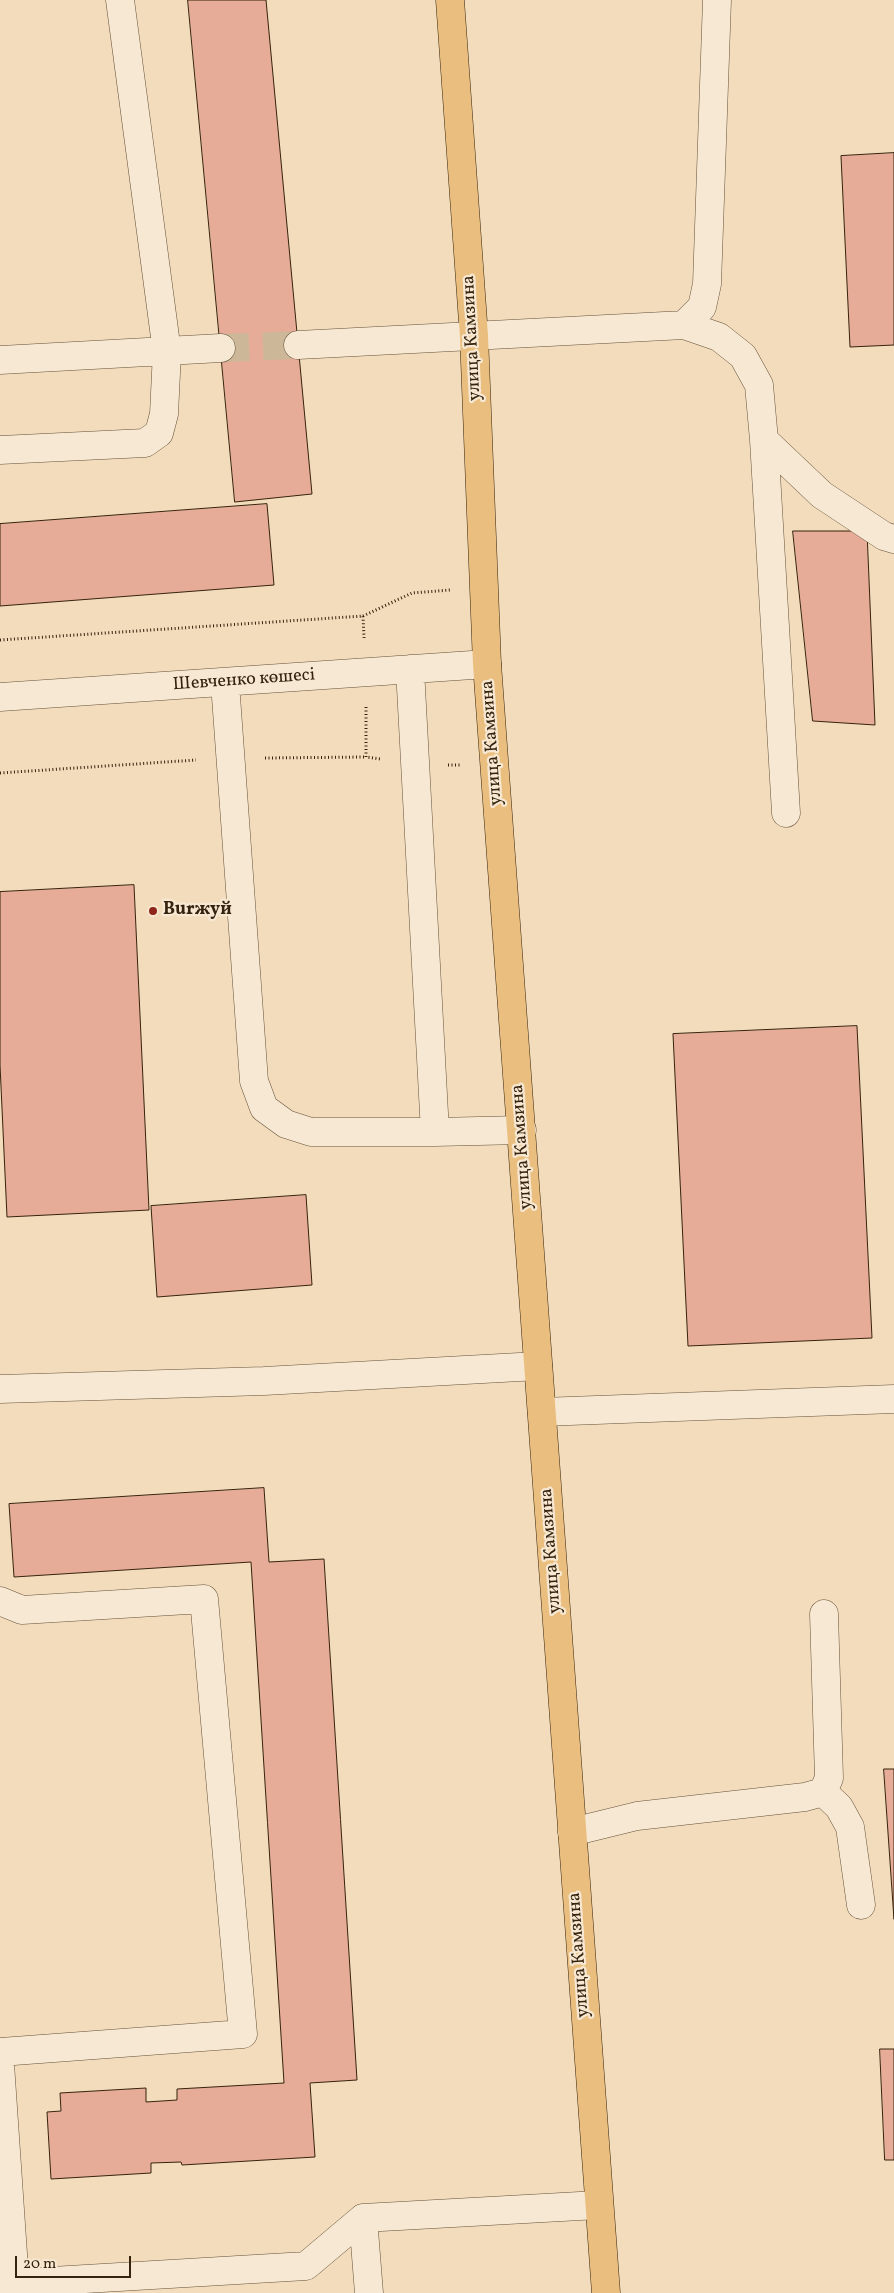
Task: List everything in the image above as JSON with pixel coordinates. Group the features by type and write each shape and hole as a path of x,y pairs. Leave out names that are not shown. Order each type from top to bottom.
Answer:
{"main road":[{"name":"улица Камзина","path":"450,0 474,336 487,664 598,2205 606,2293"}],"street":[{"path":"0,450 145,444 159,433 164,414 167,352 120,0"},
{"path":"684,326 702,307 707,284 717,0"},
{"path":"298,345 684,326 719,337 743,356 759,385 764,440 786,813"},
{"path":"0,360 221,348"},
{"path":"764,440 822,495 884,536 894,539"},
{"name":"Шевченко көшесі","path":"0,697 487,664"},
{"path":"410,669 436,1132"},
{"path":"226,683 254,1081 264,1108 286,1124 311,1132 522,1130"},
{"path":"0,1389 264,1381 538,1366"},
{"path":"542,1412 894,1399"},
{"path":"0,1600 22,1610 204,1599 243,2034 0,2052"},
{"path":"572,1832 637,1816 805,1797 823,1792 830,1778 824,1614"},
{"path":"823,1792 839,1808 850,1828 861,1905"},
{"path":"0,2064 8,2283 306,2266 364,2218 598,2205"},
{"path":"364,2218 369,2293"}],"path":[{"path":"0,640 364,616 412,593 484,587"},
{"path":"364,616 366,672"},
{"path":"0,772 231,758 366,757"}],"building":[{"path":"188,0 266,0 312,494 235,502"},
{"path":"894,153 894,345 850,347 841,156"},
{"path":"267,504 274,585 0,606 0,524"},
{"path":"793,531 867,531 875,725 813,721"},
{"path":"134,885 149,1210 7,1217 0,1065 0,892"},
{"path":"857,1026 872,1338 688,1346 673,1034"},
{"path":"306,1195 312,1285 157,1297 151,1206"},
{"path":"264,1488 269,1562 324,1559 357,2080 310,2083 315,2157 182,2165 181,2162 151,2163 151,2173 51,2179 47,2112 61,2111 60,2093 146,2088 146,2102 177,2100 177,2089 284,2083 251,1562 14,1577 9,1504"},
{"path":"884,1769 894,1769 894,1919"},
{"path":"880,2049 894,2049 894,2160 885,2160"}],"tunnel":[{"path":"221,348 298,345"}],"place":[{"name":"Burжуй","path":"153,911"}]}
